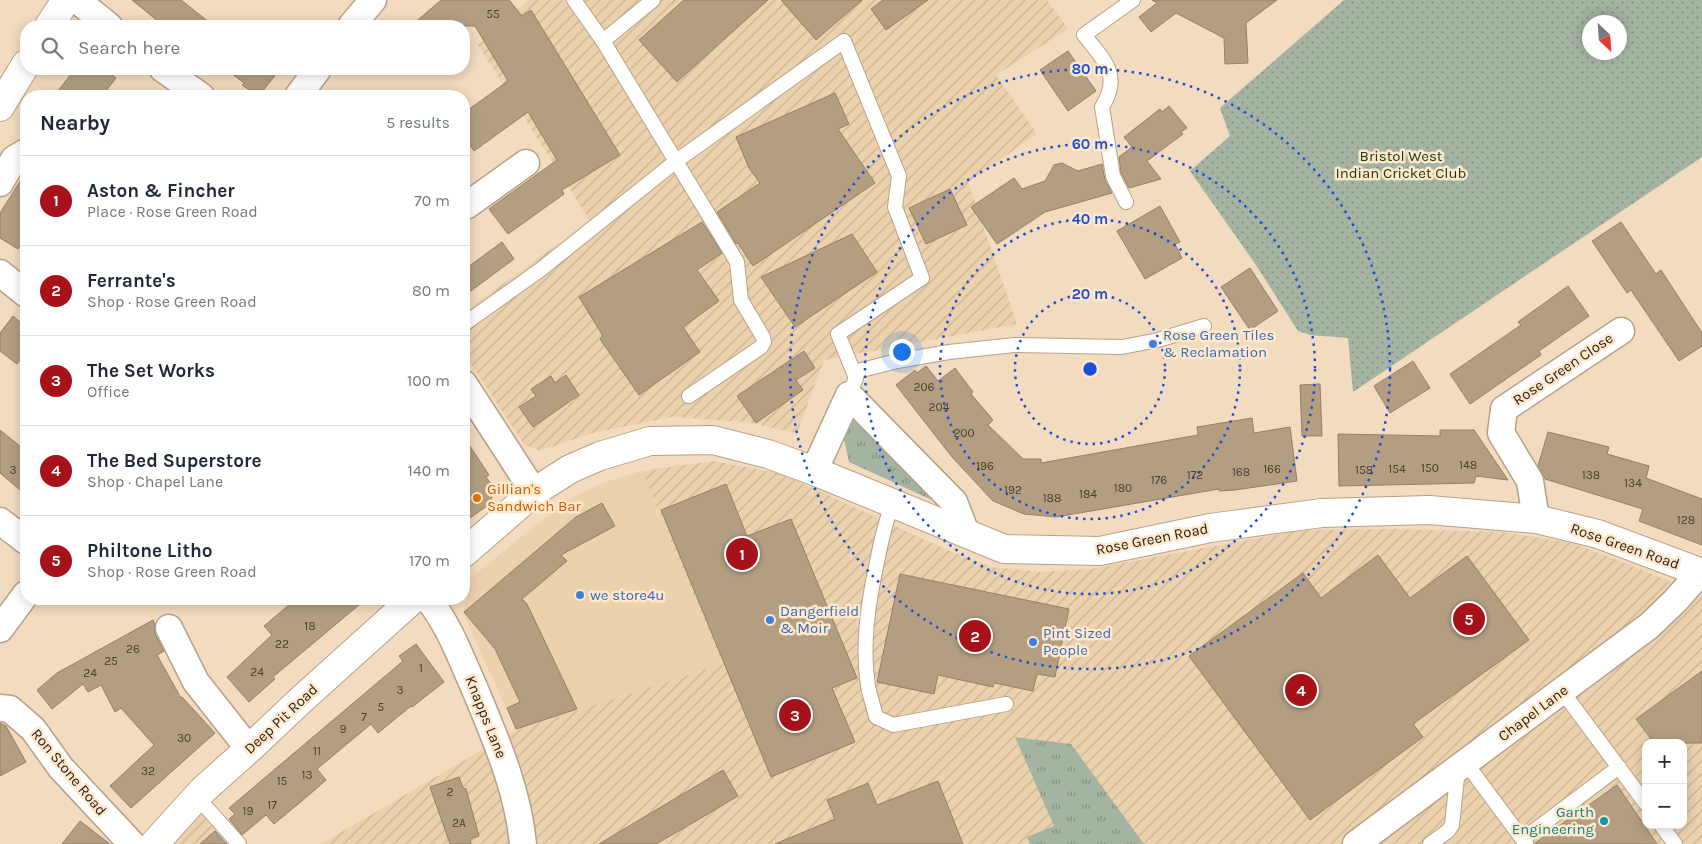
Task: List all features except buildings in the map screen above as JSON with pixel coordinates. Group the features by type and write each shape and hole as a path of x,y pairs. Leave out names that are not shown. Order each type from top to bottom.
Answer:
{"street":[{"path":"54,20 66,0"},
{"path":"77,0 102,20"},
{"path":"356,20 373,0"},
{"path":"0,107 20,74"},
{"path":"171,75 193,90"},
{"path":"302,90 314,75"},
{"path":"0,183 14,159 20,156"},
{"path":"470,211 526,163"},
{"path":"0,273 20,289"},
{"name":"Rose Green Close","path":"1536,519 1530,481 1501,433 1504,409 1621,330"},
{"path":"814,471 851,383 954,502 966,533"},
{"path":"470,393 534,492 470,548"},
{"name":"Rose Green Road","path":"534,492 570,469 600,456 650,441 713,440 768,454 814,471 1004,549 1100,551 1210,528 1322,513 1429,510 1536,519 1598,534 1701,572"},
{"path":"0,521 20,536"},
{"name":"Chapel Lane","path":"1356,844 1648,626 1675,601 1701,572"},
{"path":"0,629 20,602"},
{"name":"Deep Pit Road","path":"154,844 197,797 406,605"},
{"name":"Knapps Lane","path":"433,605 450,633 502,755 517,804 523,844"},
{"path":"169,628 196,682 250,749"},
{"name":"Ron Stone Road","path":"0,708 10,709 34,729 61,768 132,844"}],"lane":[{"path":"574,0 602,41 737,262 741,300 763,337 764,342 761,347 689,396"},
{"path":"602,41 653,0"},
{"path":"1126,202 1113,176 1102,107 1107,99 1112,83 1109,69 1084,35 1133,0"},
{"path":"470,320 540,270 675,162 844,41 899,176 895,207 922,278 838,334 851,383 906,360 949,352 1014,344 1122,347 1158,340 1204,326"},
{"path":"893,503 886,520 872,584 867,624 869,690 876,717 893,725 1006,704"},
{"path":"1562,691 1642,799"},
{"path":"1462,765 1524,842 1618,768"},
{"path":"1430,844 1448,831 1452,825 1462,765"},
{"path":"197,797 239,844"},
{"path":"1664,829 1675,844"}],"shaded area":[{"path":"528,0 1047,0 1068,29 996,75 1037,134 968,182 1017,324 824,360 797,433 746,422 671,417 593,433 539,451 524,444 470,362 470,308 590,221 478,45"},
{"path":"713,461 782,474 947,550 992,567 1039,572 1091,569 1302,530 1396,529 1501,532 1572,543 1702,595 1702,844 321,844 516,730 722,664 642,471"},
{"name":"we store4u","path":"642,471 722,664 516,730 463,613 465,605 470,605 472,577 567,500 605,482"},
{"path":"197,808 227,844 162,844"}],"green space":[{"name":"Bristol West Indian Cricket Club","path":"1344,0 1702,0 1702,157 1353,392 1348,338 1310,335 1298,331 1258,268 1190,171 1230,136 1220,108"},
{"path":"861,420 931,493 932,500 849,462 842,430 853,421"},
{"path":"1015,737 1071,744 1144,844 1030,844 1027,837 1054,826"}],"place":[{"name":"Rose Green Tiles & Reclamation","path":"1153,344"},
{"name":"Gillian's Sandwich Bar","path":"477,498"},
{"name":"Aston & Fincher","path":"742,554"},
{"name":"we store4u","path":"580,595"},
{"name":"Philtone Litho","path":"1469,619"},
{"name":"Dangerfield & Moir","path":"770,620"},
{"name":"Ferrante's","path":"975,636"},
{"name":"Pint Sized People","path":"1033,642"},
{"name":"The Bed Superstore","path":"1301,690"},
{"name":"The Set Works","path":"795,715"},
{"name":"Garth Engineering","path":"1604,821"}]}
